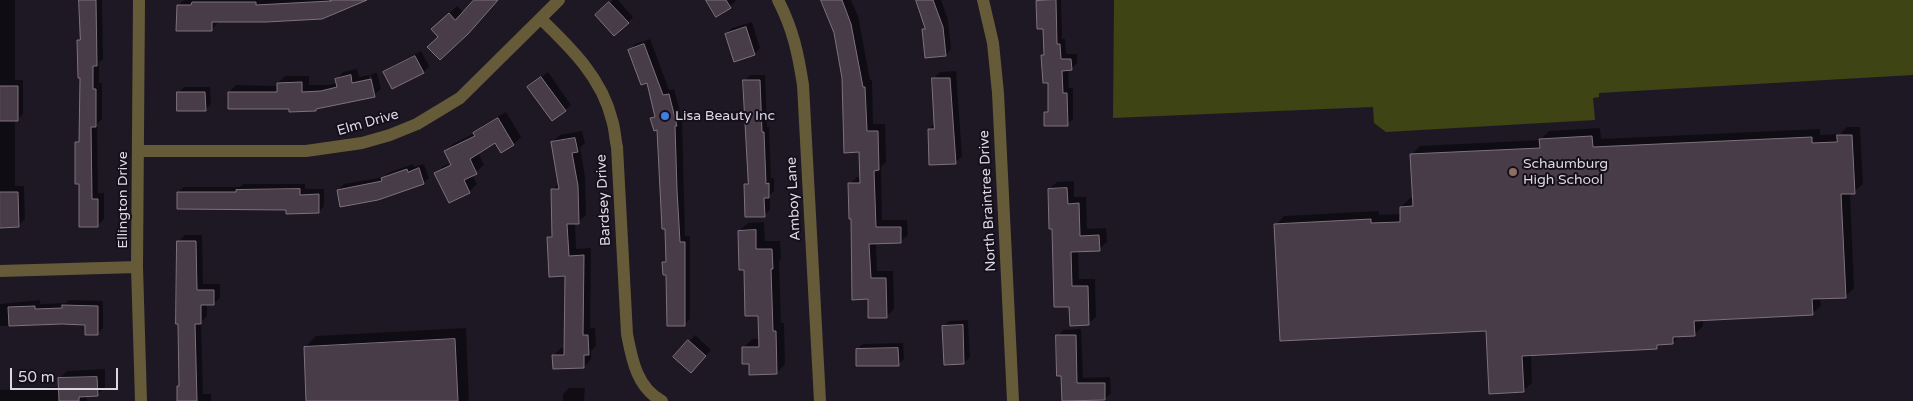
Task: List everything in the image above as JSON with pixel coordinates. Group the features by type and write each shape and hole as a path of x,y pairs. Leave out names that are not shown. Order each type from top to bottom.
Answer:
{"street":[{"name":"Ellington Drive","path":"139,0 138,267 141,401"},
{"name":"Elm Drive","path":"138,151 306,151 362,144 390,135 417,124 460,98 559,0"},
{"name":"Amboy Lane","path":"778,0 797,48 803,85 820,401"},
{"name":"North Braintree Drive","path":"983,0 993,43 998,93 1014,401"},
{"name":"Bardsey Drive","path":"541,19 571,48 587,67 601,91 612,119 617,148 627,334 631,357 639,378 658,399"},
{"path":"0,271 138,267"}],"green space":[{"path":"1114,0 1913,0 1913,75 1599,93 1599,97 1593,98 1595,120 1386,132 1374,123 1373,107 1113,118"}],"building":[{"path":"79,0 96,0 97,66 93,66 93,89 96,89 96,127 91,127 92,199 98,199 98,227 79,227 79,184 75,184 75,142 79,142 80,78 78,78 77,40 80,40"},
{"path":"330,0 367,0 322,19 212,22 212,31 176,31 177,5 191,5 192,2 256,2 256,5"},
{"path":"474,0 498,0 468,34 440,60 427,47 438,37 431,29 449,13 455,20"},
{"path":"706,0 726,0 731,8 716,17"},
{"path":"821,0 842,0 851,24 863,87 865,87 867,131 878,131 879,170 874,171 876,227 901,227 901,243 869,244 871,278 886,278 887,318 868,318 868,299 852,300 851,219 849,219 848,183 860,183 859,152 844,153 842,78 834,33"},
{"path":"916,0 933,0 943,27 946,56 925,58 922,29 925,29"},
{"path":"1056,0 1057,44 1060,44 1061,59 1071,59 1072,70 1062,71 1063,93 1067,93 1068,126 1044,126 1044,112 1048,112 1048,83 1043,83 1041,55 1044,55 1043,29 1037,29 1036,1"},
{"path":"609,2 629,23 614,36 595,15"},
{"path":"746,27 755,55 734,62 725,34"},
{"path":"644,44 663,95 669,94 677,126 675,126 680,242 685,242 685,326 667,326 666,275 663,275 662,262 666,262 665,229 662,229 657,130 654,131 650,118 655,117 647,83 641,85 628,50"},
{"path":"415,56 424,73 392,89 383,72"},
{"path":"351,75 352,83 371,79 375,97 316,109 316,111 289,112 289,109 228,109 228,92 277,92 277,83 302,82 302,92 321,91 337,87 335,79"},
{"path":"541,77 566,111 552,121 527,87"},
{"path":"932,78 950,78 956,164 929,165 928,129 934,129"},
{"path":"743,80 760,80 766,184 769,183 769,198 764,198 765,217 745,217 744,184 748,184"},
{"path":"0,86 18,86 18,121 0,121"},
{"path":"177,92 205,92 206,111 177,111"},
{"path":"498,118 514,145 501,153 495,143 470,159 477,174 464,180 470,193 449,203 434,173 451,165 444,151 475,136 473,133"},
{"path":"1837,135 1852,135 1855,194 1841,194 1846,298 1812,299 1813,315 1694,321 1695,336 1673,337 1673,344 1657,345 1657,349 1522,356 1524,392 1489,394 1486,331 1280,341 1274,224 1371,219 1371,223 1400,222 1400,207 1413,206 1410,154 1540,148 1539,139 1592,136 1593,147 1812,137 1812,143 1837,142"},
{"path":"575,138 578,152 572,153 578,186 579,224 567,224 569,256 584,255 583,335 588,335 589,355 584,355 584,368 553,369 552,355 564,355 565,276 549,277 547,237 552,237 551,189 559,189 551,142"},
{"path":"419,168 424,184 378,200 340,207 337,190 382,181 381,178 407,169 408,172"},
{"path":"1067,188 1068,204 1079,203 1080,236 1099,235 1100,251 1071,252 1072,286 1088,286 1089,325 1070,326 1069,307 1054,307 1052,229 1049,229 1048,189"},
{"path":"300,189 300,195 319,194 319,213 286,214 286,210 177,209 177,192"},
{"path":"0,192 18,192 19,227 0,228"},
{"path":"756,230 756,249 772,249 773,331 776,331 777,374 749,375 749,364 742,364 742,347 759,347 758,316 745,316 744,270 739,270 738,231"},
{"path":"177,241 196,241 197,290 214,290 214,305 201,305 201,324 195,324 197,401 177,401 177,386 179,386 178,324 176,324"},
{"path":"62,305 98,306 98,335 85,335 85,325 9,326 8,307 62,308"},
{"path":"963,325 964,364 944,365 942,326"},
{"path":"1056,335 1076,335 1077,383 1105,383 1105,400 1062,401 1061,376 1057,376"},
{"path":"455,339 458,401 306,401 304,347"},
{"path":"688,340 706,356 691,373 673,357"},
{"path":"898,348 899,366 856,366 856,349"},
{"path":"97,377 98,396 79,397 79,401 59,401 58,378"}],"place":[{"name":"Lisa Beauty Inc","path":"665,116"},
{"name":"Schaumburg High School","path":"1513,172"}]}
